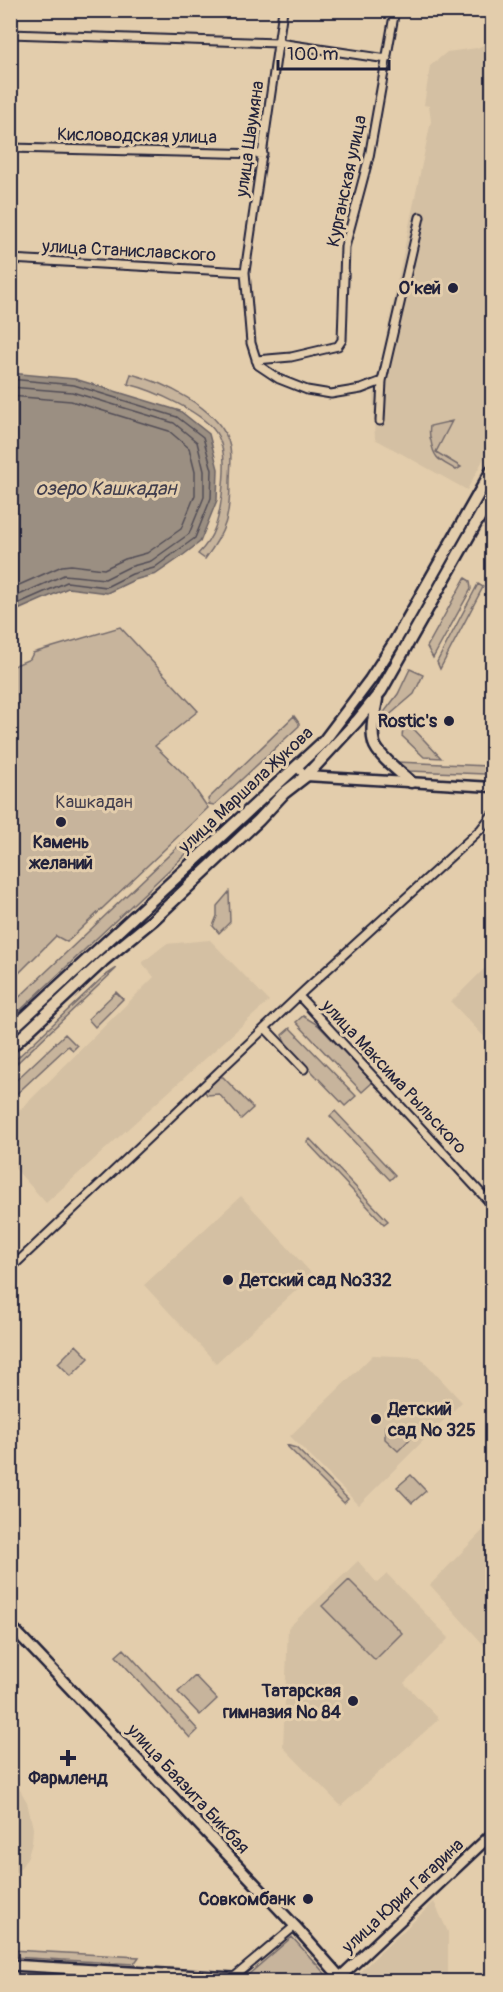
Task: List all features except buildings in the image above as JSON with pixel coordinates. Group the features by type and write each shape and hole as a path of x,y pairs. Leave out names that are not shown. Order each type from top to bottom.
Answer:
{"main road":[{"name":"улица Маршала Жукова","path":"10,1031 324,741 370,680 394,643 492,470"},
{"name":"улица Маршала Жукова","path":"10,1048 103,961 153,920 259,820 284,793 306,776 357,721 377,696 418,629 492,495"},
{"path":"377,696 372,729 374,745 411,782"},
{"name":"улица Баязита Бикбая","path":"10,1625 295,1926 338,1979"},
{"name":"улица Юрия Гагарина","path":"338,1979 492,1834"},
{"path":"10,1965 236,1980"}],"street":[{"name":"улица Шаумяна","path":"257,363 251,343 245,272 283,10"},
{"name":"Курганская улица","path":"257,363 320,351 338,346 342,340 345,247 369,157 395,10"},
{"path":"10,34 279,43 387,59"},
{"name":"Кисловодская улица","path":"10,148 263,154"},
{"path":"380,421 382,381 420,217"},
{"name":"улица Станиславского","path":"10,259 245,272"},
{"path":"257,363 279,379 307,390 331,394 361,389 382,381"},
{"path":"297,767 306,776 492,787"},
{"path":"10,1269 299,996 482,829 492,815"},
{"name":"улица Максима Рыльского","path":"299,996 492,1205"},
{"path":"265,1028 304,1069"},
{"path":"236,1980 295,1926"}],"shaded area":[{"path":"492,41 492,443 467,490 375,439 373,398 431,121 429,106 424,105 430,66 447,52 477,48"},
{"path":"210,940 269,1001 46,1203 11,1164 11,1119 154,977 143,962 166,944"},
{"path":"492,961 492,1045 451,1002"},
{"name":"Детский сад №332","path":"241,1196 313,1275 216,1363 144,1285"},
{"name":"Детский сад № 325","path":"373,1355 420,1357 462,1402 359,1505 290,1436"},
{"path":"492,1521 492,1654 430,1585"},
{"name":"Татарская гимназия № 84","path":"358,1561 377,1583 387,1574 449,1638 404,1683 439,1719 341,1806 283,1747 288,1628"},
{"path":"10,1780 27,1802 33,1828 28,1856 11,1878"},
{"path":"434,1902 448,1932 448,1981 350,1981"}],"green space":[{"path":"131,374 158,383 187,398 212,417 222,428 228,440 231,461 228,514 218,540 205,559 198,554 204,548 215,527 222,495 224,466 221,443 212,427 191,411 151,391 128,384"},
{"path":"452,421 436,452 461,467 456,470 436,456 429,434 430,426"},
{"path":"465,578 470,581 471,589 433,658 427,647"},
{"path":"478,584 483,587 440,669 437,662"},
{"name":"Кашкадан","path":"120,627 198,711 155,746 186,776 208,808 67,942 56,936 11,981 11,667 30,659 33,653"},
{"path":"410,669 423,675 414,694 379,724 382,715 398,694"},
{"path":"294,716 299,726 214,805 209,804 208,799"},
{"path":"410,725 441,758 424,757 402,736 403,730"},
{"path":"397,762 488,766 488,772 485,774 409,771"},
{"path":"185,840 190,847 186,854 11,1019 11,1005"},
{"path":"229,892 230,922 219,933 213,926 217,916 217,906"},
{"path":"117,968 17,1063 15,1060 103,977"},
{"path":"116,992 123,999 95,1027 88,1019"},
{"path":"303,1016 318,1025 373,1082 362,1092 296,1022"},
{"path":"290,1028 356,1096 345,1106 288,1047 282,1035"},
{"path":"65,1034 77,1046 73,1050 68,1046 11,1099 11,1085"},
{"path":"219,1077 223,1077 253,1108 241,1119 219,1094 207,1095 205,1092 204,1089"},
{"path":"335,1111 395,1175 390,1180 330,1116"},
{"path":"310,1139 388,1221 384,1224 307,1142"},
{"path":"76,1345 89,1358 71,1376 58,1363"},
{"path":"385,1426 410,1426 410,1439 398,1451 385,1439"},
{"path":"286,1445 296,1448 348,1499 344,1503"},
{"path":"411,1475 426,1491 412,1503 397,1487"},
{"path":"349,1580 402,1633 375,1660 322,1606"},
{"path":"124,1649 198,1730 190,1738 116,1656"},
{"path":"195,1676 217,1699 200,1715 178,1692"},
{"path":"292,1937 327,1976 321,1981 254,1981 248,1975"},
{"path":"10,1950 139,1957 134,1964 11,1957"}],"water":[{"name":"озеро Кашкадан","path":"10,373 75,379 180,411 209,434 218,469 217,500 200,542 156,574 134,580 107,593 68,588 11,613"}],"place":[{"name":"О’кей","path":"453,288"},
{"name":"Rostic's","path":"449,721"},
{"name":"Камень желаний","path":"61,822"},
{"name":"Детский сад №332","path":"228,1280"},
{"name":"Детский сад № 325","path":"376,1419"},
{"name":"Татарская гимназия № 84","path":"353,1701"},
{"name":"Фармленд","path":"68,1758"},
{"name":"Совкомбанк","path":"308,1899"}]}
